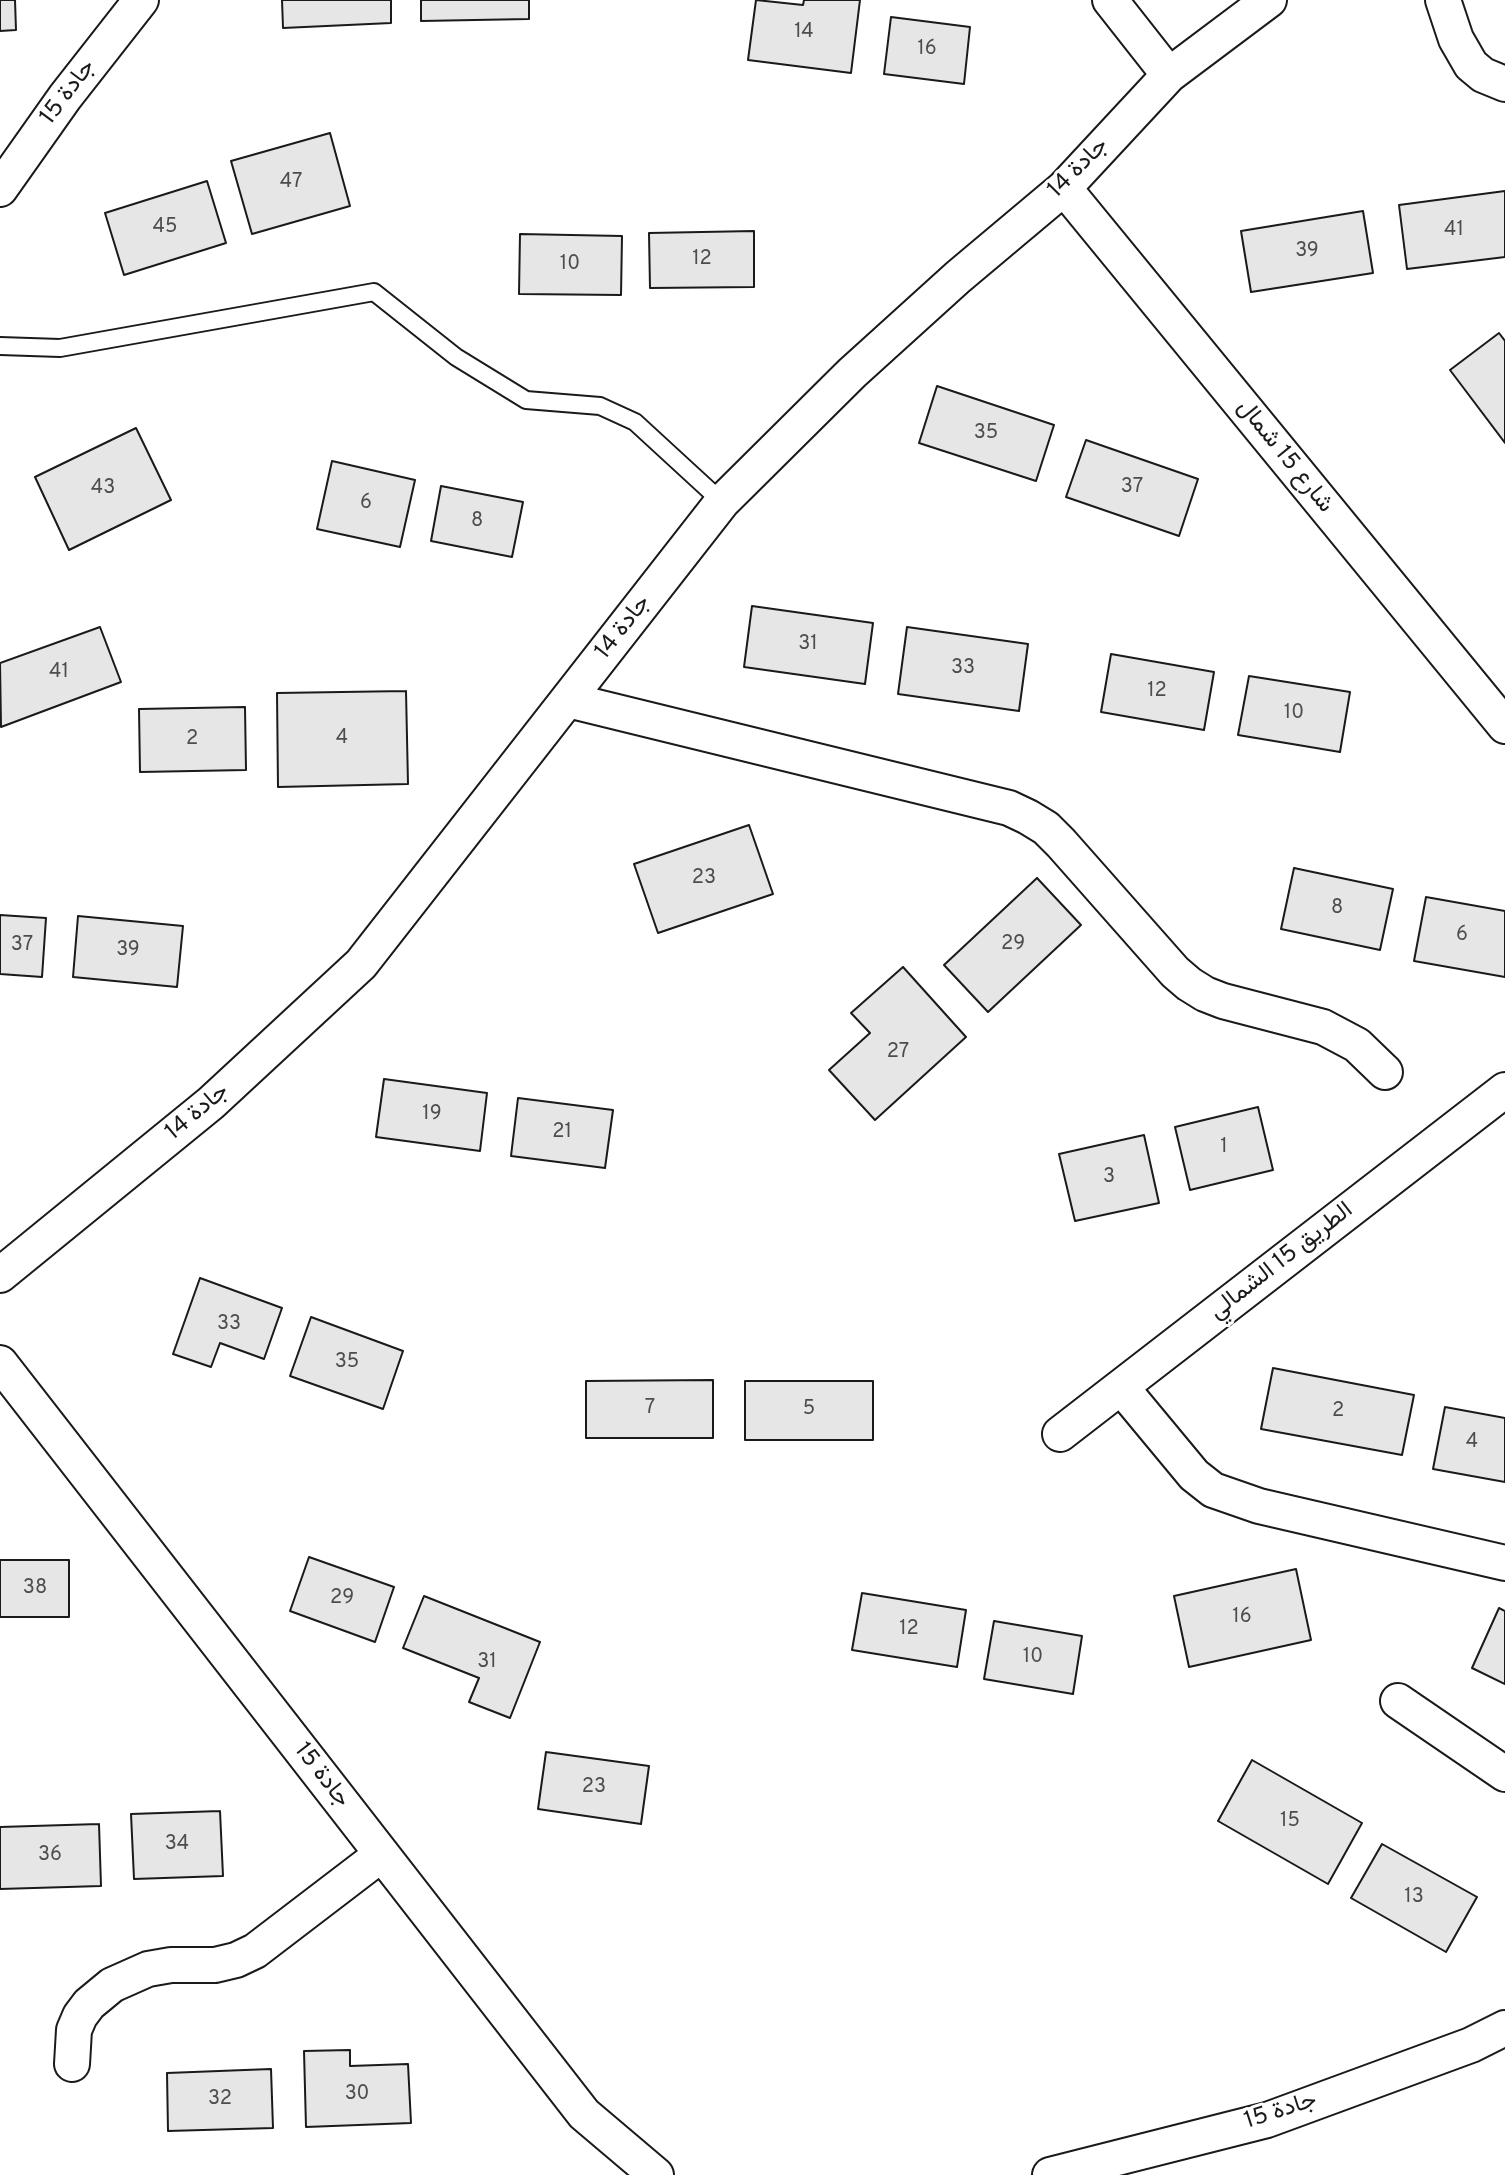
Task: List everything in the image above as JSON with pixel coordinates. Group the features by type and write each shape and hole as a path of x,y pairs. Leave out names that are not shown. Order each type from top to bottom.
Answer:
{"street":[{"name":"جادة 15","path":"0,189 65,97 141,0"},
{"path":"1110,0 1169,75"},
{"name":"جادة 14","path":"0,1275 211,1103 361,964 722,502 852,373 958,277 1064,188 1169,75 1269,0"},
{"path":"1443,0 1456,39 1471,65 1483,75 1505,84"},
{"name":"شارع 15 شمال","path":"1064,188 1505,726"},
{"path":"568,700 1009,808 1046,828 1189,984 1223,1001 1323,1027 1341,1035 1357,1045 1385,1072"},
{"name":"الطريق 15 الشمالي","path":"1060,1434 1505,1090"},
{"name":"جادة 15","path":"0,1363 584,2114 656,2175"},
{"path":"1121,1387 1194,1475 1213,1490 1259,1506 1505,1563"},
{"path":"1398,1701 1505,1774"},
{"path":"72,2064 74,2030 80,2016 112,1985 148,1969 171,1965 215,1965 245,1956 382,1854"},
{"name":"جادة 15","path":"1050,2175 1267,2120 1471,2045 1505,2028"}],"lane":[{"path":"0,346 60,348 374,292 456,357 526,400 600,406 635,422 722,502"}],"building":[{"path":"0,0 15,0 16,30 0,31"},
{"path":"282,0 391,0 391,23 283,28"},
{"path":"421,0 529,0 529,19 421,21"},
{"path":"756,0 803,5 804,0 860,0 851,73 748,60"},
{"path":"891,17 970,27 964,84 884,74"},
{"path":"330,133 350,206 252,234 231,161"},
{"path":"207,181 226,243 124,275 105,213"},
{"path":"1505,191 1505,257 1407,269 1399,205"},
{"path":"1363,211 1373,273 1251,292 1241,231"},
{"path":"754,231 754,287 650,288 649,233"},
{"path":"520,234 622,236 621,295 519,294"},
{"path":"1499,333 1505,341 1505,443 1450,370"},
{"path":"937,386 1054,425 1036,481 919,443"},
{"path":"136,428 171,500 69,550 35,477"},
{"path":"1086,440 1198,479 1179,536 1066,497"},
{"path":"332,461 415,480 400,547 317,529"},
{"path":"441,486 523,502 512,557 431,541"},
{"path":"752,606 873,623 865,684 744,667"},
{"path":"100,627 121,682 1,727 0,663"},
{"path":"907,627 1028,644 1019,711 898,694"},
{"path":"1111,654 1214,672 1204,730 1101,712"},
{"path":"1249,676 1350,692 1340,752 1238,735"},
{"path":"406,691 408,784 278,787 277,693"},
{"path":"245,707 246,770 140,772 139,709"},
{"path":"749,825 773,894 658,933 634,864"},
{"path":"1294,868 1393,889 1380,950 1281,929"},
{"path":"1037,878 1081,925 988,1012 944,965"},
{"path":"1426,897 1505,911 1505,977 1414,961"},
{"path":"0,915 46,918 42,977 0,974"},
{"path":"78,916 183,926 177,987 73,977"},
{"path":"903,967 966,1037 875,1120 829,1070 870,1033 851,1013"},
{"path":"384,1079 487,1093 480,1151 376,1137"},
{"path":"518,1098 613,1110 605,1168 511,1156"},
{"path":"1258,1107 1273,1170 1190,1190 1175,1127"},
{"path":"1144,1135 1159,1203 1075,1221 1059,1154"},
{"path":"200,1278 282,1308 264,1359 220,1343 211,1367 173,1354"},
{"path":"311,1317 403,1351 383,1409 290,1376"},
{"path":"1273,1368 1414,1395 1402,1455 1261,1429"},
{"path":"713,1380 713,1438 586,1438 586,1381"},
{"path":"745,1381 873,1381 873,1440 745,1440"},
{"path":"1445,1407 1505,1418 1505,1482 1433,1469"},
{"path":"309,1557 394,1587 375,1642 290,1611"},
{"path":"0,1560 69,1560 69,1617 0,1617"},
{"path":"1296,1569 1311,1640 1189,1667 1174,1596"},
{"path":"862,1593 966,1610 957,1667 852,1650"},
{"path":"424,1596 540,1642 510,1718 469,1702 479,1678 403,1648"},
{"path":"1499,1608 1505,1611 1505,1684 1472,1668"},
{"path":"994,1621 1082,1636 1073,1694 984,1679"},
{"path":"546,1752 649,1766 641,1824 538,1809"},
{"path":"1252,1760 1362,1823 1328,1884 1218,1821"},
{"path":"220,1811 223,1876 134,1879 131,1814"},
{"path":"99,1824 101,1886 0,1889 0,1827"},
{"path":"1382,1844 1477,1897 1446,1952 1351,1898"},
{"path":"350,2050 350,2066 408,2064 411,2123 306,2127 304,2051"},
{"path":"271,2069 273,2128 168,2131 167,2073"}]}
